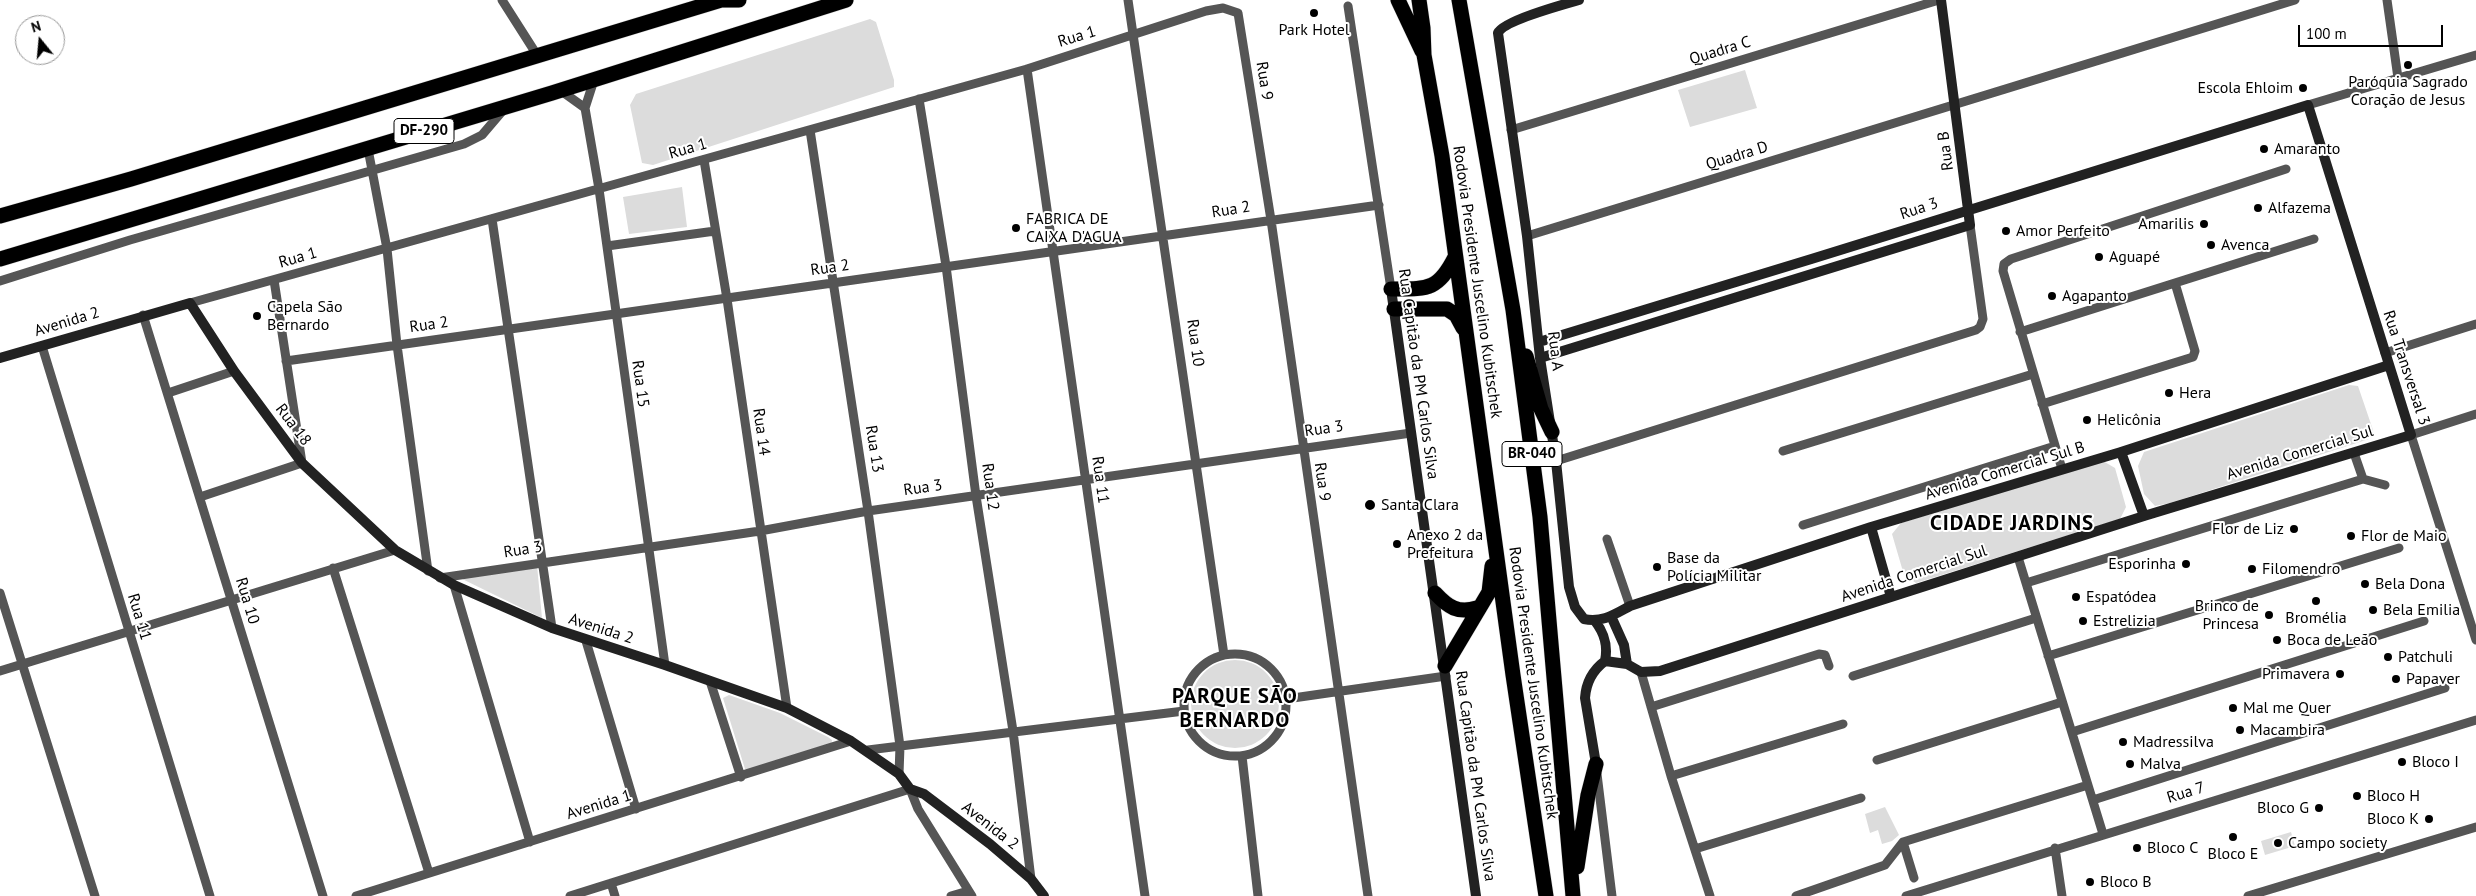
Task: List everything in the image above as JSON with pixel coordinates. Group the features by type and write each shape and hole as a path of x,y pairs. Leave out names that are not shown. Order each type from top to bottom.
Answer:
{"highway":[{"name":"DF-290","path":"0,216 131,179 720,0"},
{"path":"720,0 739,0"},
{"path":"737,34 742,28 752,22 819,0"},
{"name":"DF-290","path":"0,258 368,149 846,0"},
{"path":"1398,0 1423,54"},
{"path":"1410,0 1423,54"},
{"name":"Rodovia Presidente Juscelino Kubitschek","path":"1419,0 1423,28 1423,54 1442,156 1465,332 1546,896"},
{"name":"Rodovia Presidente Juscelino Kubitschek","path":"1463,6 1513,310 1540,517 1573,896"},
{"path":"1391,289 1424,288 1436,283 1445,277 1455,257"},
{"path":"1394,310 1447,309 1456,315 1465,332"},
{"path":"1513,310 1541,409 1552,432"},
{"path":"1445,671 1477,608 1489,592 1496,542"},
{"path":"1435,593 1455,610 1466,612 1477,608"},
{"path":"1573,896 1580,843 1596,764"}],"street":[{"path":"502,0 537,55"},
{"name":"Rua 10","path":"1128,0 1224,655"},
{"path":"1564,2 1579,0"},
{"name":"Rua B","path":"1556,461 1972,332 1980,327 1983,319 1956,105 1940,0"},
{"name":"Quadra C","path":"1511,130 1940,0"},
{"name":"Quadra D","path":"1527,236 2295,0"},
{"path":"2387,0 2398,78"},
{"name":"Rua A","path":"1564,2 1500,29 1498,33 1527,236 1540,358 1556,461 1571,598 1584,619 1595,622"},
{"name":"Rua Capitão da PM Carlos Silva","path":"1348,6 1435,593 1476,896"},
{"name":"Rua 1","path":"143,315 387,249 1027,69 1215,9 1223,8 1238,13"},
{"name":"Rua 9","path":"1238,13 1271,220 1337,692 1368,896"},
{"path":"2308,105 2476,55"},
{"name":"Rua 11","path":"1027,69 1146,896"},
{"path":"560,90 585,108 594,80"},
{"name":"Rua 12","path":"919,99 946,266 976,496 1013,731 1031,879"},
{"name":"Rua 3","path":"1539,342 1759,276 1968,209 2308,105"},
{"name":"Rua Transversal 3","path":"2308,105 2476,640"},
{"path":"0,281 130,240 474,140 491,127 506,106"},
{"name":"Rua 15","path":"585,108 607,246 615,316 666,665"},
{"name":"Rua 13","path":"810,130 868,511 900,746 899,774"},
{"path":"368,149 387,249 397,345 428,571"},
{"name":"Rua 14","path":"704,160 727,299 786,708"},
{"path":"2062,469 2020,332 2003,271 2004,264 2011,259 2286,169"},
{"name":"Rua 2","path":"286,361 615,316 834,282 1378,205"},
{"path":"492,219 552,628"},
{"name":"Rua 3","path":"1540,358 1764,291 1970,225"},
{"path":"607,246 715,232"},
{"path":"2020,332 2314,239"},
{"path":"1759,276 1764,291"},
{"name":"Rua 18","path":"274,280 302,462"},
{"path":"2042,404 2190,360 2195,355 2175,283"},
{"name":"Rua 18","path":"190,303 234,371 302,462"},
{"name":"Rua 10","path":"143,315 323,896"},
{"name":"Avenida 2","path":"0,358 143,315"},
{"path":"2385,353 2476,324"},
{"name":"Rua 11","path":"42,346 210,896"},
{"name":"Avenida Comercial Sul B","path":"1630,606 1871,526 2121,452 2389,365"},
{"path":"168,393 234,371"},
{"path":"1783,451 2033,374"},
{"path":"2412,435 2476,414"},
{"name":"Rua 3","path":"440,578 760,531 868,511 1411,432"},
{"name":"Avenida Comercial Sul","path":"1641,672 1660,671 2144,516 2412,435"},
{"path":"1803,525 2055,446"},
{"path":"2121,452 2144,516"},
{"path":"2354,453 2363,479"},
{"path":"200,497 302,462"},
{"name":"Avenida 2","path":"302,462 395,550 454,586 586,641 666,665 786,708 868,750 899,774 910,789 918,809 970,893"},
{"path":"2026,583 2363,479 2385,486"},
{"path":"1871,526 1892,597"},
{"path":"1607,539 1630,606 1595,622 1605,639 1607,652 1605,661 1594,671 1586,690 1585,698 1596,764 1612,896"},
{"path":"2048,656 2399,548"},
{"path":"0,671 395,550"},
{"path":"2018,557 2103,834"},
{"path":"333,568 429,874"},
{"path":"454,586 530,842"},
{"path":"0,593 95,896"},
{"path":"1611,616 1624,644 1627,664"},
{"path":"1853,676 2036,618"},
{"path":"2072,732 2424,621"},
{"path":"586,641 636,810"},
{"path":"1241,654 1257,659 1271,669 1281,683 1286,699 1282,722 1270,742 1257,751 1242,756 1226,755 1210,750 1197,740 1188,727 1184,711 1184,697 1188,682 1197,670 1209,660 1224,655 1241,654"},
{"path":"1651,707 1820,654 1825,655 1830,666"},
{"path":"1605,661 1627,664 1641,672 1671,776 1710,896"},
{"path":"1286,699 1337,692 1445,671"},
{"path":"710,681 741,777"},
{"path":"2093,800 2445,688"},
{"path":"1876,760 2062,702"},
{"path":"868,750 1184,711"},
{"name":"Rua 7","path":"1906,896 2055,848 2476,720"},
{"path":"1671,776 1843,724"},
{"name":"Avenida 1","path":"356,896 636,810 850,741"},
{"path":"1242,756 1258,896"},
{"path":"1796,896 1885,865 1903,842 2088,785"},
{"path":"570,896 910,789"},
{"name":"Avenida 2","path":"910,789 924,794 968,827 1031,879 1044,896"},
{"path":"1695,849 1861,798"},
{"path":"2248,896 2476,827"},
{"path":"1903,842 1914,878"},
{"path":"2055,848 2062,896"},
{"path":"611,884 615,896"},
{"path":"951,896 970,893"}],"shaded area":[{"path":"870,19 876,22 894,80 894,87 653,165 642,163 630,105 636,94"},
{"path":"1745,70 1757,108 1690,127 1678,90"},
{"path":"682,187 687,227 629,234 623,197"},
{"path":"2349,385 2358,386 2373,430 2369,439 2170,503 2155,506 2144,494 2138,466 2144,452"},
{"path":"2103,461 2115,468 2126,507 2120,519 1916,583 1904,575 1892,534 1901,523"},
{"path":"537,565 542,618 454,575"},
{"path":"1235,660 1252,664 1266,673 1275,687 1279,704 1275,721 1266,735 1252,744 1235,748 1218,744 1204,735 1195,721 1191,704 1195,687 1204,673 1218,664"},
{"path":"729,695 780,713 828,737 832,740 831,746 751,772 745,769 723,698"},
{"path":"1885,807 1899,835 1892,841 1882,844 1878,830 1870,833 1865,814"},
{"name":"Campo society","path":"2291,832 2295,846 2265,855 2261,841"}],"place":[{"name":"Park Hotel","path":"1314,13"},
{"name":"Paróquia Sagrado Coração de Jesus","path":"2408,65"},
{"name":"Escola Ehloim","path":"2303,88"},
{"name":"Amaranto","path":"2264,149"},
{"name":"Alfazema","path":"2258,208"},
{"name":"Amarilis","path":"2204,224"},
{"name":"FABRICA DE CAIXA D'AGUA","path":"1016,228"},
{"name":"Amor Perfeito","path":"2006,231"},
{"name":"Avenca","path":"2211,245"},
{"name":"Aguapé","path":"2099,257"},
{"name":"Agapanto","path":"2052,296"},
{"name":"Capela São Bernardo","path":"257,316"},
{"name":"Hera","path":"2169,393"},
{"name":"Helicônia","path":"2087,420"},
{"name":"Santa Clara","path":"1370,505"},
{"name":"Flor de Liz","path":"2294,529"},
{"name":"Flor de Maio","path":"2351,536"},
{"name":"Anexo 2 da Prefeitura","path":"1397,544"},
{"name":"Esporinha","path":"2186,564"},
{"name":"Base da Polícia Militar","path":"1657,567"},
{"name":"Filomendro","path":"2252,569"},
{"name":"Bela Dona","path":"2365,584"},
{"name":"Espatódea","path":"2076,597"},
{"name":"Bromélia","path":"2316,601"},
{"name":"Bela Emilia","path":"2373,610"},
{"name":"Brinco de Princesa","path":"2269,615"},
{"name":"Estrelizia","path":"2083,621"},
{"name":"Boca de Leão","path":"2277,640"},
{"name":"Patchuli","path":"2388,657"},
{"name":"Primavera","path":"2340,674"},
{"name":"Papaver","path":"2396,679"},
{"name":"Mal me Quer","path":"2233,708"},
{"name":"Macambira","path":"2240,730"},
{"name":"Madressilva","path":"2123,742"},
{"name":"Bloco I","path":"2402,762"},
{"name":"Malva","path":"2130,764"},
{"name":"Bloco H","path":"2357,796"},
{"name":"Bloco G","path":"2319,808"},
{"name":"Bloco K","path":"2429,819"},
{"name":"Bloco E","path":"2233,837"},
{"name":"Campo society","path":"2278,843"},
{"name":"Bloco C","path":"2137,848"},
{"name":"Bloco B","path":"2090,882"}],"district":[{"name":"CIDADE JARDINS","path":"2012,524"},
{"name":"PARQUE SÃO BERNARDO","path":"1235,709"}]}
